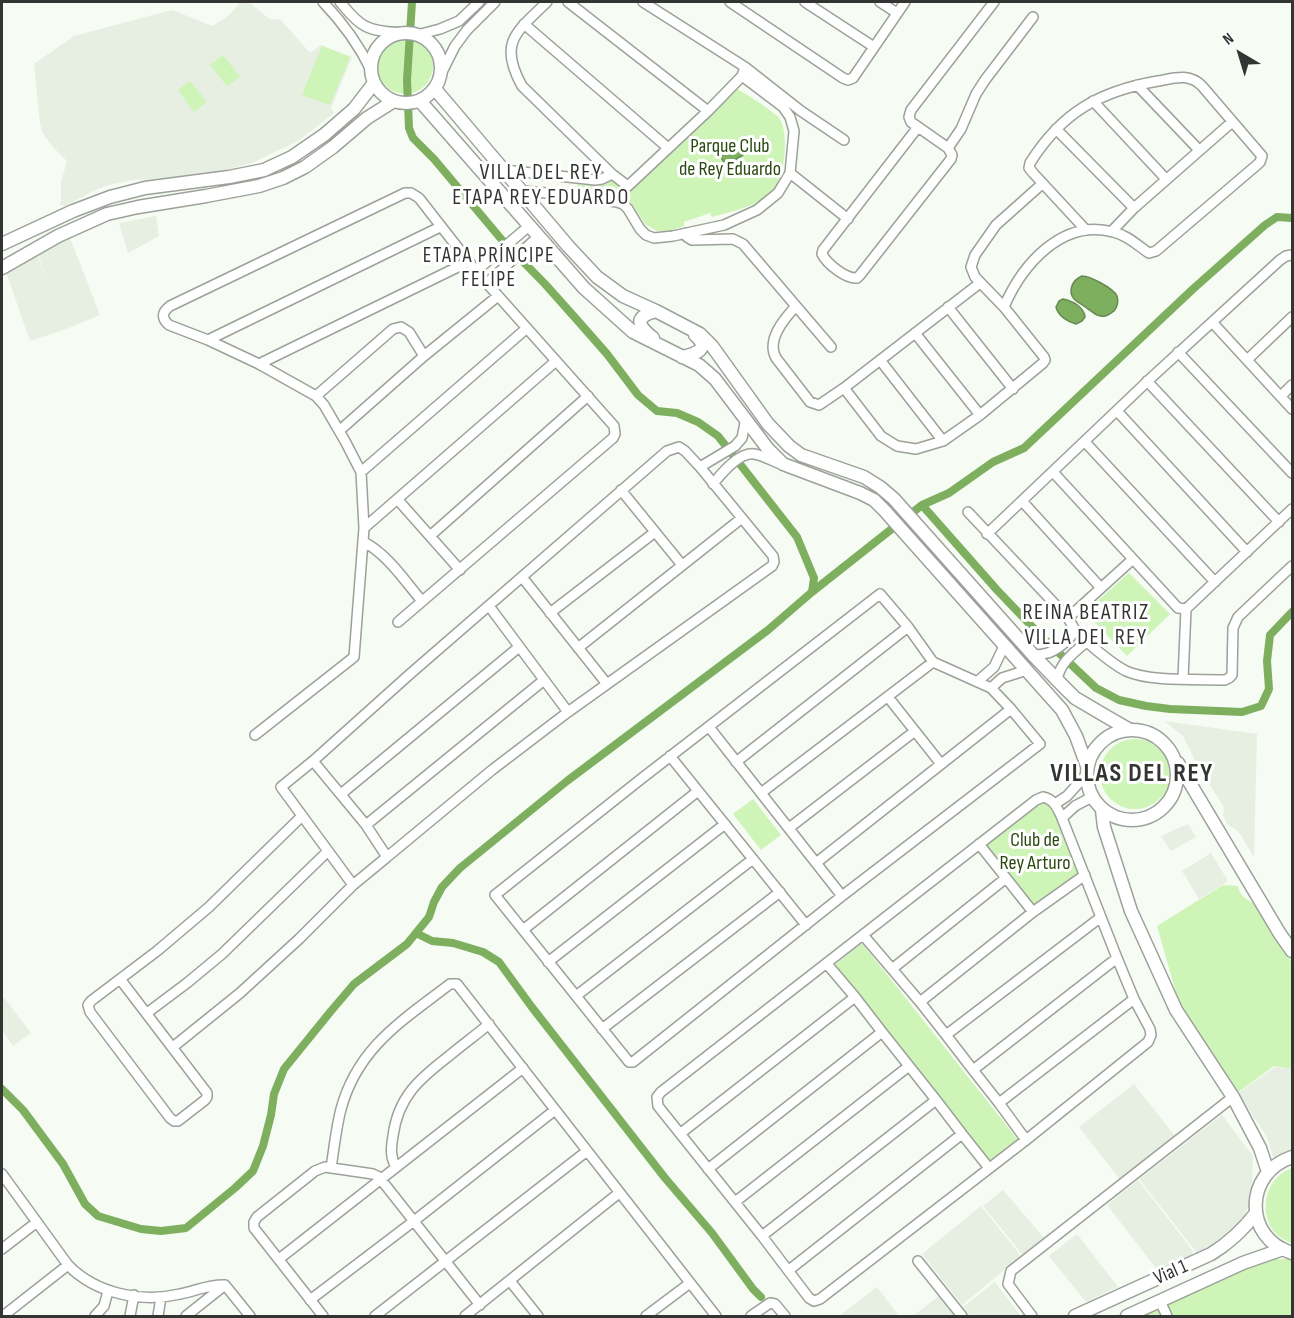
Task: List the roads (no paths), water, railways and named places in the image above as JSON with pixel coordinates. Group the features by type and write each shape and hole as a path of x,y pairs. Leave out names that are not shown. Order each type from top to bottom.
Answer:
{"street":[{"path":"323,2 345,26 360,48 371,70 374,83 382,94 394,101 407,104 420,100 435,89 455,46 467,30 495,2"},
{"path":"340,2 364,26 374,30 417,35 441,29 459,21 479,2"},
{"path":"547,2 524,24 512,41 510,57 514,72 522,86 612,174 628,186 708,111 743,72"},
{"path":"568,2 708,111"},
{"path":"643,2 844,141"},
{"path":"730,2 846,80 853,78 905,2"},
{"path":"805,2 874,47"},
{"path":"880,2 897,13"},
{"path":"918,127 823,250 822,254 826,261 849,278 856,278 860,275 951,159 952,155 948,148 911,122 909,117 911,110 994,2"},
{"path":"948,148 961,129 976,94 985,80 1033,17"},
{"path":"524,24 667,147"},
{"path":"371,70 373,57 380,45 391,37 404,33"},
{"path":"417,35 431,44 440,58 441,74"},
{"path":"522,191 571,195 624,204 640,229 646,235 654,238 724,225 757,210 778,193 790,173 794,131 790,117 783,107 743,72"},
{"path":"1004,307 1021,276 1034,260 1050,245 1084,229 1112,231 1125,236 1149,253 1156,251 1258,164 1261,159 1260,153 1195,80 1174,78 1112,92 1092,101 1065,120 1030,163 1029,168 1042,184 1084,229"},
{"path":"2,244 73,211 110,197 145,188 264,170 292,157 324,135 354,109 374,83"},
{"path":"1137,85 1199,150"},
{"path":"435,89 597,277 622,296 700,334 712,346 768,424 789,446 801,455 864,477 880,487 894,499 1057,681 1075,698 1130,730"},
{"path":"420,100 584,288 633,332 699,365 715,379 783,464"},
{"path":"2,268 58,236 107,214 259,186 283,178 305,167 367,118 394,101"},
{"path":"1092,101 1166,179"},
{"path":"1112,231 1134,208 1232,122"},
{"path":"1056,129 1134,208"},
{"path":"505,170 595,180 612,174"},
{"path":"790,173 848,219"},
{"path":"545,193 546,174"},
{"path":"571,195 572,177"},
{"path":"844,388 881,436 897,446 916,449 943,441 980,415 1045,360 1004,307 975,277 971,267 975,255 996,225 1042,184"},
{"path":"255,735 354,657 364,542 361,472 339,431 316,396 259,364 169,325 164,321 163,315 170,306 405,193 411,193 419,198 476,272 588,396 615,430 613,438 398,622"},
{"path":"476,272 529,226"},
{"path":"208,340 440,227"},
{"path":"686,233 687,237 692,240 733,239 743,244 831,347"},
{"path":"487,283 539,236"},
{"path":"496,255 506,266"},
{"path":"987,534 1147,381 1280,260 1293,255"},
{"path":"259,364 468,262"},
{"path":"796,306 785,318 772,343 772,350 810,402 822,404 980,283"},
{"path":"339,431 424,356 498,296"},
{"path":"948,307 1012,389"},
{"path":"656,311 644,315 640,318 640,322 644,330 669,351"},
{"path":"1247,360 1293,317"},
{"path":"677,321 699,338 702,345 697,353 682,357"},
{"path":"1212,322 1293,408"},
{"path":"316,396 393,329 401,327 409,332 424,356"},
{"path":"361,472 527,328"},
{"path":"915,333 980,415"},
{"path":"1179,352 1293,473"},
{"path":"880,360 943,441"},
{"path":"364,528 556,361"},
{"path":"1147,381 1279,522"},
{"path":"1281,396 1293,385"},
{"path":"429,536 588,396"},
{"path":"1117,411 1247,552"},
{"path":"700,468 735,446 742,438 746,418"},
{"path":"1085,442 1215,582"},
{"path":"173,1047 240,993 353,885 492,770 568,712 772,566 773,556 685,451 678,447 667,450 281,787 353,885"},
{"path":"713,484 742,456 753,453 874,500 1062,710 1076,736 1086,770 1087,786 1092,797 1102,810 1115,818 1130,821 1146,819 1160,812 1170,800 1176,786 1177,770 1173,755"},
{"path":"1053,472 1178,608 1186,609"},
{"path":"621,490 682,565"},
{"path":"398,500 460,570"},
{"path":"1022,501 1101,588"},
{"path":"1183,679 1186,609 1293,509"},
{"path":"968,512 1068,618 1075,630 1068,640 1048,653 1033,656"},
{"path":"578,648 742,518"},
{"path":"550,613 655,532"},
{"path":"364,542 384,556 422,601"},
{"path":"1068,618 1133,559"},
{"path":"1057,681 1065,661 1084,644 1088,644 1127,671 1152,678 1225,680 1232,675 1235,623 1293,566"},
{"path":"522,577 607,684"},
{"path":"880,594 933,662 991,688 1040,744 842,896 633,1062 629,1062 495,895 880,594"},
{"path":"489,606 568,712"},
{"path":"736,762 908,627"},
{"path":"978,681 994,667 1004,646"},
{"path":"341,794 519,647"},
{"path":"761,793 933,662"},
{"path":"991,688 1002,678 1027,670"},
{"path":"366,825 544,680"},
{"path":"888,696 942,764"},
{"path":"816,863 1011,709"},
{"path":"709,727 842,896"},
{"path":"1055,804 1067,796 1086,770 1092,752 1102,741 1115,733 1130,730 1143,731 1155,736 1166,744 1280,934 1293,951"},
{"path":"789,828 915,731"},
{"path":"670,756 806,925"},
{"path":"313,761 366,825 387,857"},
{"path":"523,930 699,791"},
{"path":"1043,797 1049,798 1062,818 1134,999 1150,1029 1151,1035 1148,1042 1026,1140 820,1299 814,1301 809,1298 658,1106 657,1097 1036,800 1043,797"},
{"path":"1062,818 1075,806 1092,797"},
{"path":"1102,810 1104,827 1131,911 1176,1010 1233,1097 1260,1148 1268,1172"},
{"path":"120,979 207,1095 205,1100 176,1121 170,1118 88,1010 89,1002 166,944 209,907 302,816"},
{"path":"548,962 725,824"},
{"path":"979,844 1033,912"},
{"path":"147,1013 222,954 328,851"},
{"path":"576,996 753,858"},
{"path":"920,1002 1033,912 1085,875"},
{"path":"892,969 1006,878"},
{"path":"602,1029 780,892"},
{"path":"946,1035 1101,917"},
{"path":"864,935 920,1002 1026,1140"},
{"path":"973,1070 1117,958"},
{"path":"827,964 989,1168"},
{"path":"332,1168 339,1119 350,1085 369,1053 391,1029 454,983 460,986 716,1317"},
{"path":"681,1133 855,997"},
{"path":"999,1103 1134,999"},
{"path":"396,1167 391,1156 391,1148 394,1126 404,1100 425,1074 489,1024"},
{"path":"708,1169 882,1032"},
{"path":"735,1202 909,1066"},
{"path":"279,1259 523,1068"},
{"path":"1032,1317 1008,1284 1011,1271 1233,1097"},
{"path":"762,1236 936,1100"},
{"path":"310,1300 555,1110"},
{"path":"789,1270 963,1134"},
{"path":"375,1317 587,1151"},
{"path":"1288,1251 1272,1242 1263,1232 1256,1213 1256,1198 1257,1191 1268,1172 1277,1164 1293,1157"},
{"path":"323,1317 254,1228 255,1219 318,1169 325,1167 373,1174 381,1179 480,1305"},
{"path":"3,1178 68,1265 82,1277 108,1291 161,1297 180,1295 215,1285 225,1285"},
{"path":"465,1317 619,1193"},
{"name":"Vial 1","path":"1075,1317 1211,1254 1230,1242 1256,1213"},
{"path":"2,1249 37,1222"},
{"name":"Vial 1","path":"1127,1317 1243,1263 1288,1251"},
{"path":"918,1261 962,1317"},
{"path":"3,1317 68,1265"},
{"path":"510,1281 538,1317"},
{"path":"646,1317 690,1283"},
{"path":"186,1317 225,1285"},
{"path":"225,1285 250,1317"},
{"path":"95,1317 104,1306 108,1291"},
{"path":"130,1317 134,1295"},
{"path":"158,1317 161,1297"},
{"path":"1160,1301 1167,1317"},
{"path":"751,1317 771,1303 785,1317"}],"waterway":[{"path":"2,1089 23,1110 63,1164 85,1204 98,1216 141,1229 161,1231 186,1228 253,1171 263,1146 274,1094 284,1069 354,984 407,944 429,917 442,887 460,868 567,781 768,630 812,592 814,578 797,537 718,436 698,422 677,413 657,411 638,395 607,354 545,284 502,240 434,159 413,138 409,128 407,80 412,2"},
{"path":"812,592 922,505 949,493 993,462 1024,448 1193,289 1265,225 1277,217 1292,218"},
{"path":"922,505 1041,636 1096,688 1119,700 1170,709 1242,712 1261,706 1269,689 1267,661 1270,635 1292,612"},
{"path":"416,933 432,941 453,943 483,952 499,962 665,1178 712,1233 761,1297"}],"district":[{"name":"VILLA DEL REY ETAPA REY EDUARDO","path":"541,186"},
{"name":"ETAPA PRÍNCIPE FELIPE","path":"489,269"},
{"name":"REINA BEATRIZ VILLA DEL REY","path":"1086,626"},
{"name":"VILLAS DEL REY","path":"1132,774"}],"park label":[{"name":"Parque Club de Rey Eduardo","path":"730,158"},
{"name":"Club de Rey Arturo","path":"1035,852"}]}
